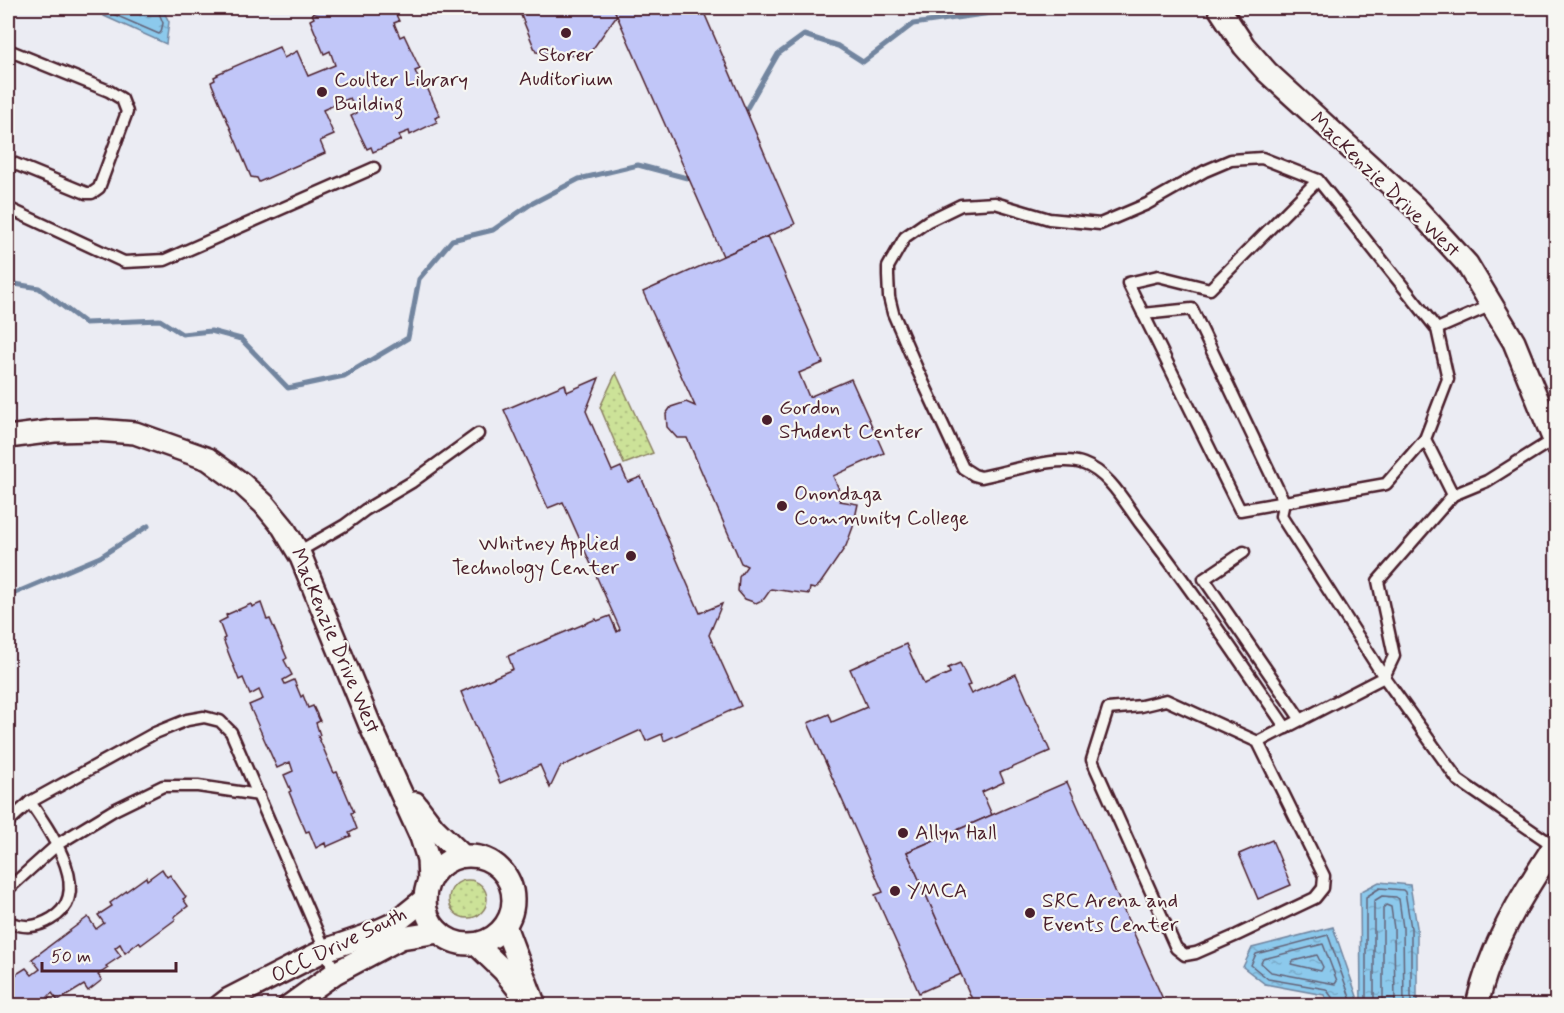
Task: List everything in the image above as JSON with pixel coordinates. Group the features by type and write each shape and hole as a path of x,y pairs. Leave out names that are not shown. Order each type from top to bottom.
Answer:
{"street":[{"name":"MacKenzie Drive West","path":"1219,8 1244,46 1267,72 1415,207 1467,264 1514,342 1555,442"},
{"name":"MacKenzie Drive West","path":"8,437 96,430 135,433 208,459 241,483 264,504 284,527 298,552 369,725 421,837 428,859 427,890"},
{"name":"MacKenzie Drive West","path":"393,774 434,828 463,856"},
{"path":"1476,1005 1488,965 1503,932 1555,844"},
{"path":"463,856 476,856 499,867 507,877 512,889 511,915 505,926 492,938 476,944 456,942 439,932 427,914 427,890 438,868 449,860 463,856"},
{"name":"OCC Drive South","path":"220,1005 325,951 366,936 394,922 427,890"},
{"path":"505,926 533,1005"},
{"name":"OCC Drive South","path":"289,1005 335,973 401,939 439,932"},
{"path":"476,944 504,970 533,1005"}],"lane":[{"path":"8,50 109,91 122,99 127,112 99,188 92,193 86,193 8,161"},
{"path":"1286,728 1169,560 1110,484 1097,472 1085,464 1059,460 981,477 963,468 922,382 893,313 889,297 888,267 904,237 928,221 961,205 995,203 1049,219 1100,224 1147,204 1205,171 1231,160 1262,158 1318,180 1437,329 1448,379 1425,439 1386,484 1240,510 1128,283 1158,276 1210,289 1318,180"},
{"path":"8,208 124,262 165,260 374,168"},
{"path":"1437,329 1492,305"},
{"path":"1143,314 1192,309 1284,502 1281,516 1384,677 1458,780 1555,844"},
{"path":"298,552 412,482 478,435"},
{"path":"1425,439 1453,495"},
{"path":"1258,742 1384,677 1394,656 1378,581 1453,495 1487,481 1555,442"},
{"path":"1244,552 1204,579 1301,720"},
{"path":"1166,700 1258,742 1324,876 1323,888 1315,898 1196,953 1185,955 1176,948 1092,759 1108,709 1141,706 1166,700"},
{"path":"8,822 30,802 155,733 187,720 204,717 220,721 231,732 335,973"},
{"path":"8,889 58,844 114,810 163,786 198,786 259,795"},
{"path":"8,922 22,927 40,925 58,916 69,901 69,879 58,844 30,802"}],"green space":[{"path":"616,373 653,453 624,464 600,407"},
{"path":"468,880 481,886 487,899 481,912 468,918 455,912 449,899 455,886"}],"water":[{"path":"107,8 162,8 169,22 166,44 104,16"},
{"path":"1379,882 1410,885 1417,927 1417,1005 1361,1005 1360,892"},
{"path":"1333,927 1360,1005 1330,1005 1324,995 1265,984 1243,967 1252,948"}],"building":[{"name":"Coulter Library Building","path":"327,8 393,8 399,21 394,23 400,37 404,35 420,69 415,71 420,82 415,84 417,86 425,83 440,116 435,118 437,122 410,135 409,131 399,135 401,140 373,152 371,147 367,149 351,116 357,113 350,98 323,110 334,135 320,141 325,153 259,182 257,178 251,177 211,82 215,80 214,77 217,74 279,47 284,58 297,51 308,76 335,65 330,51 324,54 310,20 314,18 312,14"},
{"name":"Storer Auditorium","path":"518,8 613,8 617,15 587,57 536,52"},
{"path":"702,8 795,224 723,256 614,9"},
{"name":"Gordon Student Center","path":"768,236 823,363 799,373 809,397 851,379 884,453 833,476 839,489 835,491 840,501 858,504 846,546 820,584 815,589 810,588 809,594 771,589 764,599 756,603 745,599 738,591 739,577 747,566 741,563 687,438 677,438 667,427 666,414 671,407 686,402 695,406 643,292"},
{"name":"Whitney Applied Technology Center","path":"599,378 586,411 612,471 621,467 628,482 641,477 700,613 722,604 709,635 741,706 664,741 662,734 646,741 641,730 560,767 550,788 540,765 500,783 461,692 513,669 508,656 596,619 597,621 610,616 617,632 620,629 563,502 548,508 504,410 565,384 567,392"},
{"path":"261,603 267,620 270,619 287,658 284,660 292,675 283,680 285,684 294,680 308,708 313,706 320,721 316,723 320,735 318,736 354,812 351,813 357,829 349,833 351,836 326,847 325,843 316,848 309,831 306,832 284,775 293,771 290,762 277,768 249,705 263,699 259,690 250,695 243,678 239,680 223,639 225,638 219,622 227,618 226,615 251,604 252,607"},
{"name":"Allyn Hall","path":"906,644 924,684 950,673 948,668 960,663 970,685 967,686 971,694 1016,674 1050,751 1000,773 1004,782 982,792 992,815 907,852 961,974 919,993 875,895 883,892 808,723 829,714 832,722 867,707 850,669"},
{"name":"SRC Arena and Events Center","path":"1067,782 1166,1006 975,1006 907,852"},
{"path":"1272,840 1291,885 1258,899 1239,854"},
{"path":"162,869 167,877 170,875 186,897 183,899 188,906 174,917 176,919 141,945 139,942 125,953 120,944 115,948 121,956 106,966 108,968 98,975 102,980 88,991 84,985 58,1001 52,993 48,997 53,1004 51,1006 8,1006 8,977 26,968 32,975 40,969 32,959 88,917 96,929 104,923 98,915 112,906 110,903 146,877 147,880"}],"waterway":[{"path":"743,115 778,54 804,35 838,46 863,62 913,24 1027,8"},
{"path":"8,277 15,284 39,288 85,323 160,320 182,334 211,331 241,339 288,388 344,376 408,338 419,279 452,240 493,230 531,204 579,179 638,165 687,178 692,173"},
{"path":"8,596 100,557 148,526"}],"place":[{"name":"Storer Auditorium","path":"566,33"},
{"name":"Coulter Library Building","path":"322,92"},
{"name":"Gordon Student Center","path":"767,420"},
{"name":"Onondaga Community College","path":"782,506"},
{"name":"Whitney Applied Technology Center","path":"631,556"},
{"name":"Allyn Hall","path":"903,833"},
{"name":"YMCA","path":"895,891"},
{"name":"SRC Arena and Events Center","path":"1030,913"}]}
